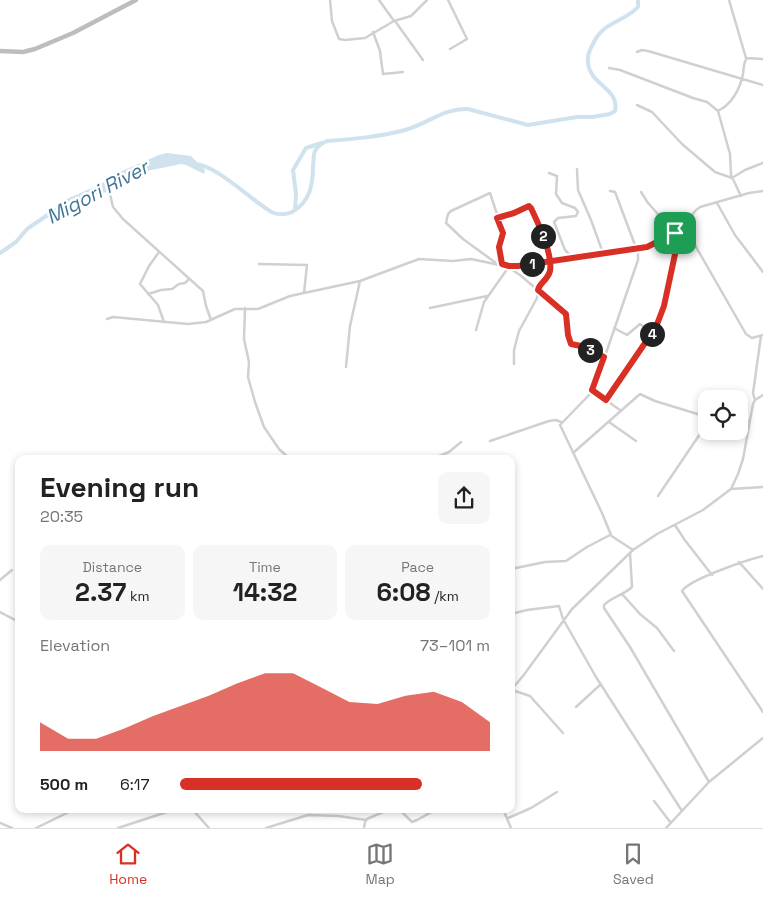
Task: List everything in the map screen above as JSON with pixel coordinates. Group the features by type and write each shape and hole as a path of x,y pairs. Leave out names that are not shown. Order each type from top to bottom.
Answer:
{"street":[{"path":"0,51 23,52 35,48 73,33 136,0"},
{"path":"330,0 332,21 340,40 364,38 394,20 412,16 427,0"},
{"path":"379,0 423,60"},
{"path":"448,0 468,39 450,49"},
{"path":"718,111 728,105 742,79 744,63 747,58 729,0"},
{"path":"373,32 380,51 383,74 403,72"},
{"path":"637,52 645,50 763,85"},
{"path":"747,58 763,59"},
{"path":"609,68 626,72 704,101 718,111 730,154 730,172 741,196"},
{"path":"637,105 652,112 682,144 715,172 732,178"},
{"path":"732,178 745,170 763,163"},
{"path":"577,169 578,190 592,220 603,253"},
{"path":"549,173 556,176 556,195 562,203 575,208 578,212 576,216 564,216 554,221 565,250 572,257"},
{"path":"610,191 615,192 636,248 638,260 593,391 561,422 560,426 611,535 633,550"},
{"path":"505,266 518,266 654,244 684,226 698,208 763,191"},
{"path":"606,400 658,324 664,306 678,240 676,232 648,203 641,192"},
{"path":"476,330 481,308 505,266 499,247 503,233 490,193 451,211 446,224 496,263"},
{"path":"110,194 115,211 203,291 211,320"},
{"path":"717,202 735,235 763,272"},
{"path":"497,218 526,207 531,207 550,261 549,274 538,287 538,296 516,341 514,364"},
{"path":"684,226 746,334 752,338 762,336 753,390 755,400"},
{"path":"159,252 140,283 141,287 158,306 164,322"},
{"path":"245,316 254,310 290,296 360,281 419,260 453,262 471,259 496,263 520,275 566,314 571,344 581,346 604,357"},
{"path":"259,264 307,265 304,293"},
{"path":"148,294 172,289 189,279"},
{"path":"346,367 350,326 360,281"},
{"path":"430,308 487,296"},
{"path":"245,308 244,338 249,363 248,377 264,427 279,450 285,455"},
{"path":"107,319 113,317 188,324 211,320 236,309 254,310"},
{"path":"614,328 627,335 640,324 652,333"},
{"path":"593,391 620,411"},
{"path":"573,453 640,394 655,401 698,414"},
{"path":"515,686 524,676 564,619 585,595 633,550 644,541 689,518 731,489 742,464 753,404 755,400 763,396"},
{"path":"490,441 549,421 556,420 561,422"},
{"path":"609,422 636,441"},
{"path":"658,496 698,437"},
{"path":"442,455 449,452 461,442"},
{"path":"731,489 763,487"},
{"path":"675,525 712,575"},
{"path":"515,568 544,562 566,561 594,543 611,535"},
{"path":"630,553 632,585 629,590 607,602 604,608 630,647 709,782"},
{"path":"763,556 739,562 693,582 683,588 682,591 763,712"},
{"path":"739,562 763,589"},
{"path":"0,580 12,570"},
{"path":"622,594 640,614 657,628 674,651"},
{"path":"515,613 558,605 601,684 682,811"},
{"path":"0,612 15,620"},
{"path":"576,707 601,684"},
{"path":"515,691 530,696 563,733"},
{"path":"666,828 709,782 763,738"},
{"path":"508,818 532,808 558,792"},
{"path":"654,801 671,822"},
{"path":"36,828 67,813"},
{"path":"118,828 164,813"},
{"path":"196,813 209,828"},
{"path":"266,828 308,815 338,816 366,820 381,813"},
{"path":"403,813 412,822 430,813"},
{"path":"505,813 511,828"},
{"path":"364,828 366,820"},
{"path":"0,823 12,828"}],"water":[{"path":"167,153 191,156 205,170 204,174 181,164 147,171 107,192 88,197 44,219 59,204 66,200 100,184 115,174"}],"waterway":[{"name":"Migori River","path":"195,164 213,170 223,176 272,212 284,214 298,208 307,198 312,180 314,153 319,146 327,141 395,132 459,109 468,109 528,125 610,114 615,111 613,97 593,76 588,62 588,55 597,36 608,26 638,7 638,0"},
{"path":"295,210 296,194 293,170 306,148 322,143"},
{"name":"Migori River","path":"0,253 16,242 27,229 55,210"}],"route":[{"path":"675,233 647,247 619,250 586,256 566,258 550,261 524,265 509,266 502,264 499,247 503,233 497,218 530,206 550,261 550,272 538,287 538,290 566,314 568,339 571,344 581,346 604,357 592,390 606,400 658,324 664,306 678,240 677,232 675,233"}]}
